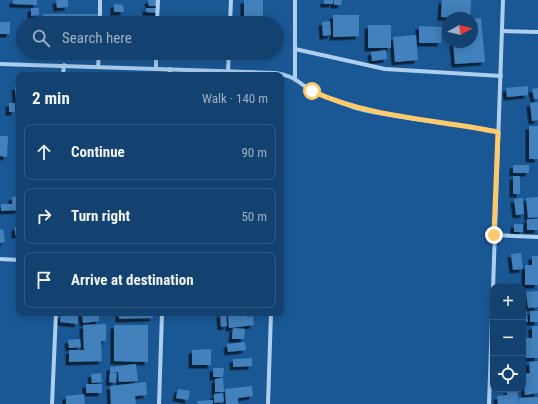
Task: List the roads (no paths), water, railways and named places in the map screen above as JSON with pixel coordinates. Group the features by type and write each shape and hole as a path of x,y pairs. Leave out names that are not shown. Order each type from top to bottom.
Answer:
{"street":[{"path":"100,0 100,16"},
{"path":"157,16 158,0"},
{"path":"230,16 231,0"},
{"path":"294,78 295,0"},
{"path":"489,404 503,0"},
{"path":"502,31 538,32"},
{"path":"294,49 385,69 501,76"},
{"path":"98,60 98,67"},
{"path":"156,60 156,68"},
{"path":"228,70 229,60"},
{"path":"0,64 170,68 252,72"},
{"path":"63,72 64,65"},
{"path":"169,72 170,68"},
{"path":"284,76 294,78 312,91 355,107 375,112 498,132"},
{"path":"494,235 538,236"},
{"path":"0,259 16,260"},
{"path":"52,404 56,316"},
{"path":"159,404 162,316"},
{"path":"268,404 271,316"}]}
